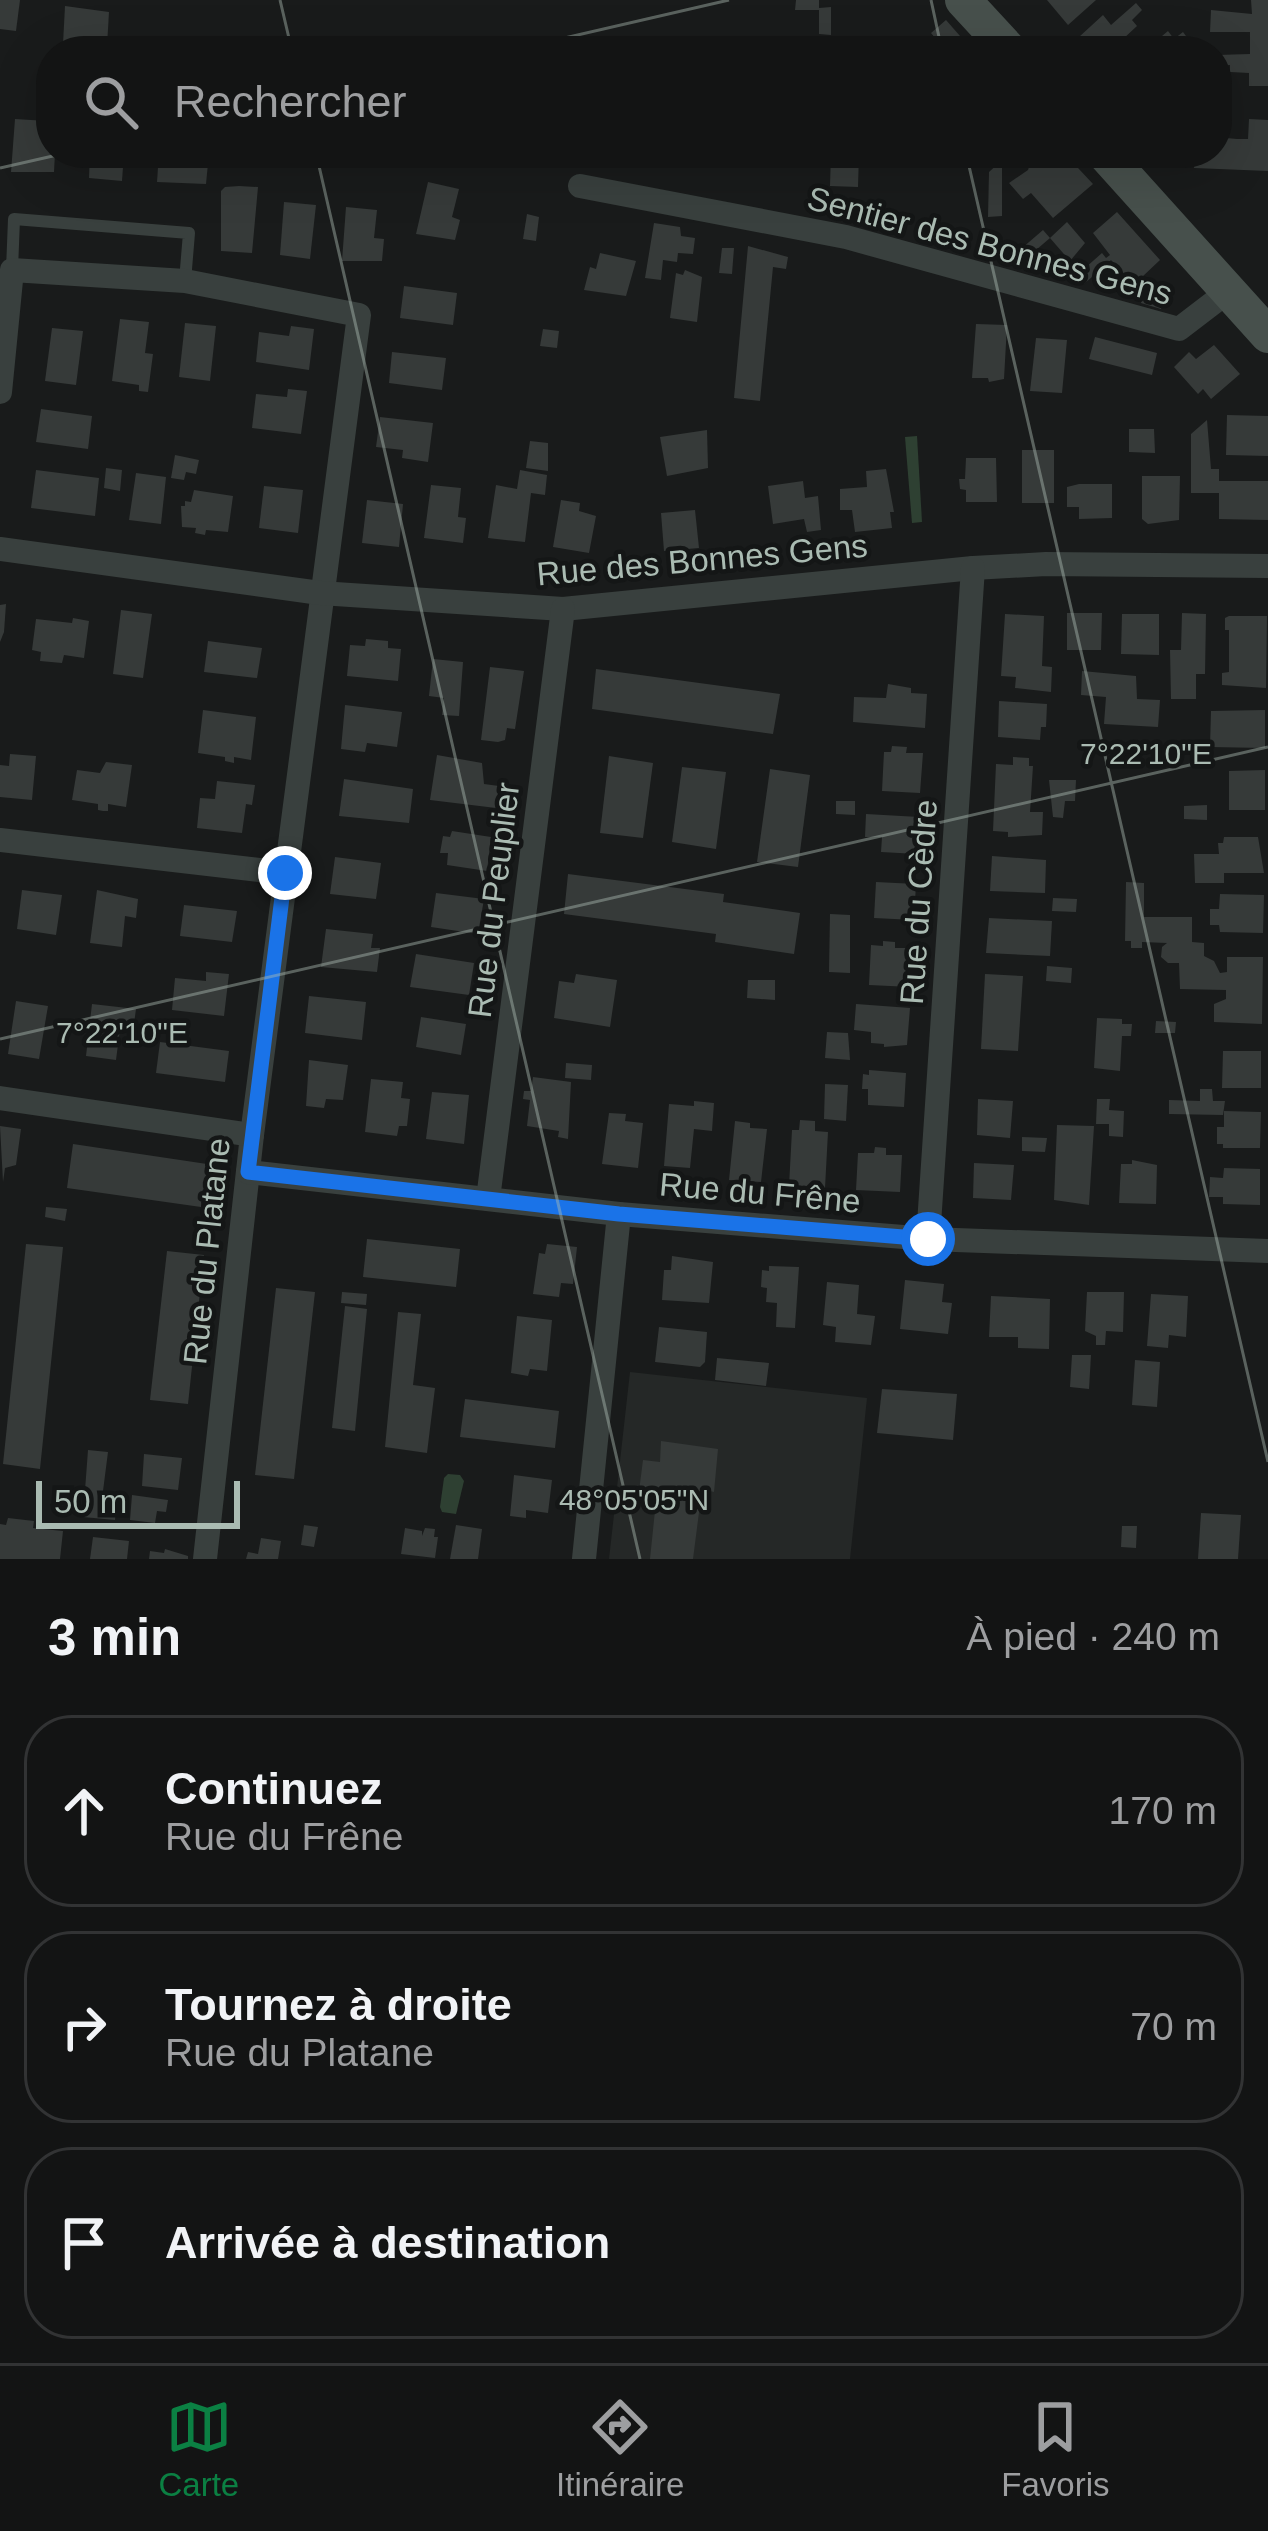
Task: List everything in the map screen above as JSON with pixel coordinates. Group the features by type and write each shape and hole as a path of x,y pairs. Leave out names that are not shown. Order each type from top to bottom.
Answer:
{"street":[{"path":"963,0 996,36"},
{"path":"1118,168 1255,310"},
{"name":"Sentier des Bonnes Gens","path":"580,186 846,237 1179,328 1255,310"},
{"path":"0,392 12,270 185,281"},
{"name":"Rue du Platane","path":"185,281 359,315 252,1135 205,1559"},
{"name":"Rue des Bonnes Gens","path":"0,549 320,593 563,609 973,568 1268,566"},
{"name":"Rue du Cèdre","path":"928,1239 973,568"},
{"name":"Rue du Peuplier","path":"488,1199 563,609"},
{"path":"0,840 285,873"},
{"path":"0,1098 252,1135"},
{"name":"Rue du Frêne","path":"248,1172 619,1214 928,1239 1268,1251"},
{"path":"584,1559 619,1214"}],"lane":[{"path":"12,270 14,219 189,233 185,281"}],"shaded area":[{"path":"917,436 922,522 912,523 905,437"},
{"path":"630,1372 867,1398 850,1559 609,1559"},
{"path":"448,1474 460,1475 464,1481 456,1514 442,1512 440,1507"}],"building":[{"path":"0,0 20,0 16,31 0,29"},
{"path":"796,0 819,0 819,8 831,7 831,35 819,34 819,10 795,10"},
{"path":"1047,0 1096,0 1068,25"},
{"path":"1251,0 1268,0 1268,86 1249,86 1249,73 1232,72 1232,55 1250,54 1250,32 1210,32 1211,10 1252,14"},
{"path":"1136,3 1142,10 1132,20 1137,26 1126,36 1080,36 1103,15 1111,25"},
{"path":"65,6 109,12 108,36 63,36"},
{"path":"946,20 960,36 934,36 931,33"},
{"path":"15,119 36,120 36,168 54,168 54,172 11,172"},
{"path":"1249,119 1268,120 1268,171 1194,168 1232,168 1232,139 1248,139"},
{"path":"89,168 123,168 122,181 89,178"},
{"path":"158,168 208,168 206,184 157,182"},
{"path":"831,168 859,168 858,187 830,186"},
{"path":"1002,168 1002,216 988,217 989,172"},
{"path":"1078,168 1093,184 1053,218 1031,193 1023,199 1009,183 1028,170"},
{"path":"428,182 459,189 452,217 460,220 455,240 416,234"},
{"path":"258,187 252,253 221,251 221,191"},
{"path":"284,202 316,205 310,259 280,255"},
{"path":"346,207 377,210 374,238 384,239 382,261 342,261"},
{"path":"1117,212 1160,260 1142,277 1147,283 1138,290 1111,260 1084,284 1076,276 1102,253 1106,258 1110,255 1093,233"},
{"path":"527,214 539,217 536,241 523,239"},
{"path":"1067,222 1085,243 1070,261 1050,238"},
{"path":"654,223 680,227 681,236 695,238 693,254 678,253 677,262 663,260 661,280 645,278"},
{"path":"1043,230 1050,238 1022,262 1015,254"},
{"path":"748,246 788,257 786,269 773,267 760,401 734,398"},
{"path":"722,248 734,248 732,274 719,273"},
{"path":"600,253 636,261 626,296 584,290 590,267 596,269"},
{"path":"685,270 702,277 697,322 670,318 676,273 683,275"},
{"path":"404,286 457,293 453,325 400,318"},
{"path":"1144,291 1164,297 1161,309 1141,303"},
{"path":"120,319 149,322 145,353 153,354 148,392 139,391 139,385 112,381"},
{"path":"185,323 216,326 210,381 179,377"},
{"path":"976,324 1007,325 1004,379 972,378"},
{"path":"291,326 314,329 309,370 256,362 259,332 289,336"},
{"path":"52,328 83,331 76,385 45,381"},
{"path":"543,329 559,331 557,348 540,346"},
{"path":"1095,337 1157,353 1152,375 1089,359"},
{"path":"1036,338 1067,340 1062,393 1030,391"},
{"path":"1214,345 1240,374 1211,399 1203,389 1198,394 1174,367 1189,352 1196,359"},
{"path":"392,352 446,358 442,390 389,383"},
{"path":"288,389 307,391 301,434 252,428 256,394 287,397"},
{"path":"41,409 92,416 88,449 36,442"},
{"path":"1227,415 1268,416 1268,456 1226,455"},
{"path":"380,417 433,423 428,462 402,458 403,450 376,447"},
{"path":"1207,420 1211,469 1219,469 1219,481 1268,481 1268,520 1219,519 1219,493 1191,493 1191,434"},
{"path":"1129,429 1154,429 1155,453 1129,452"},
{"path":"707,430 708,468 667,476 660,437"},
{"path":"530,441 548,443 548,471 526,468"},
{"path":"1022,450 1054,450 1054,503 1022,503"},
{"path":"175,455 199,460 196,474 186,472 184,480 171,478"},
{"path":"966,458 996,458 997,502 966,502 959,479 965,479"},
{"path":"106,468 122,470 120,491 104,488"},
{"path":"886,469 894,512 890,512 892,528 855,532 852,510 840,510 840,489 867,487 866,471"},
{"path":"36,470 99,478 95,516 31,508"},
{"path":"520,470 547,475 545,495 531,493 525,542 488,538 496,485 517,489"},
{"path":"136,473 166,477 161,524 129,520"},
{"path":"1142,476 1180,476 1179,520 1148,524 1142,519"},
{"path":"803,481 805,498 818,496 821,530 807,532 804,519 773,524 768,486"},
{"path":"1112,484 1112,518 1079,519 1079,507 1067,507 1067,487"},
{"path":"431,485 461,488 458,517 466,518 463,543 424,538"},
{"path":"264,486 303,490 298,533 259,528"},
{"path":"194,490 233,496 228,532 206,530 205,535 195,533 196,528 182,527 181,506 191,502"},
{"path":"367,500 403,504 399,547 362,543"},
{"path":"561,500 580,503 579,511 596,516 589,553 553,547"},
{"path":"695,510 699,548 664,551 661,513"},
{"path":"6,604 4,632 0,642 0,605"},
{"path":"121,610 152,614 143,678 113,674"},
{"path":"1067,613 1102,613 1101,650 1067,650"},
{"path":"1182,613 1206,614 1205,674 1196,674 1196,699 1171,699 1170,650 1181,650"},
{"path":"1005,614 1044,616 1042,666 1052,667 1051,692 1015,688 1016,677 1001,676"},
{"path":"1122,614 1159,614 1159,655 1121,654"},
{"path":"1267,616 1266,688 1222,685 1222,673 1229,672 1225,618"},
{"path":"73,618 89,621 84,658 64,655 62,663 40,661 41,652 32,650 36,619 72,623"},
{"path":"366,639 388,641 388,648 401,649 398,681 347,676 350,645 365,646"},
{"path":"208,641 262,648 257,678 204,672"},
{"path":"433,659 463,662 459,716 442,715 444,698 429,696"},
{"path":"490,667 524,671 515,729 507,728 505,740 498,742 481,740"},
{"path":"596,669 780,694 773,734 592,709"},
{"path":"1082,671 1136,676 1137,699 1160,700 1158,727 1104,724 1106,697 1081,695"},
{"path":"888,684 927,694 925,728 853,722 854,697 886,698"},
{"path":"999,701 1047,704 1040,740 998,737"},
{"path":"345,705 402,712 397,747 367,743 365,752 341,749"},
{"path":"203,710 256,717 251,760 234,757 234,763 198,753"},
{"path":"1265,710 1265,748 1210,747 1211,711"},
{"path":"892,746 907,747 906,753 923,753 920,793 882,791 884,752 891,752"},
{"path":"10,754 36,756 32,800 0,797 0,765 9,766"},
{"path":"437,755 482,763 484,784 499,786 496,808 430,800"},
{"path":"609,756 653,763 643,838 600,833"},
{"path":"1013,757 1029,758 1033,766 1030,812 1043,812 1042,835 1008,837 1008,832 993,831 996,764 1013,765"},
{"path":"106,762 132,765 126,807 108,804 108,811 103,811 98,804 72,800 77,770 100,773"},
{"path":"682,767 726,772 716,849 672,842"},
{"path":"770,769 810,775 798,867 757,862"},
{"path":"1265,770 1265,810 1229,810 1229,771"},
{"path":"344,779 413,789 409,823 339,816"},
{"path":"1049,780 1076,780 1075,801 1065,801 1063,818 1053,817"},
{"path":"217,781 255,785 252,805 246,804 242,833 197,828 200,798 215,799"},
{"path":"836,801 855,801 855,815 836,814"},
{"path":"1207,805 1207,820 1184,819 1184,806"},
{"path":"866,814 919,817 917,854 881,852 882,837 865,837"},
{"path":"452,831 491,837 487,871 447,865 448,853 440,853 443,836 450,837"},
{"path":"1224,837 1258,837 1264,873 1224,873 1224,883 1195,883 1194,854 1219,854 1218,843"},
{"path":"992,856 1046,860 1045,893 990,891"},
{"path":"335,857 381,863 376,899 330,894"},
{"path":"568,874 724,894 723,902 800,913 794,954 715,942 716,934 564,914"},
{"path":"876,882 916,884 914,920 874,918"},
{"path":"1126,882 1144,883 1144,917 1192,917 1192,942 1204,943 1204,956 1214,961 1220,973 1227,972 1227,957 1263,957 1262,1024 1214,1022 1214,1004 1226,999 1226,990 1180,989 1179,963 1161,957 1167,943 1142,942 1142,948 1131,948 1131,941 1125,941"},
{"path":"22,890 62,895 56,935 17,929"},
{"path":"97,890 138,899 136,918 125,916 122,947 90,943"},
{"path":"436,893 484,899 478,934 431,927"},
{"path":"1220,894 1264,895 1263,933 1220,932 1219,925 1210,925 1210,909 1219,909"},
{"path":"1053,898 1077,899 1076,912 1052,911"},
{"path":"184,905 237,911 232,942 180,936"},
{"path":"830,914 850,915 850,973 829,972"},
{"path":"989,918 1052,921 1050,956 986,953"},
{"path":"326,929 373,934 371,948 380,948 377,972 321,967"},
{"path":"883,941 895,942 895,948 913,948 911,987 869,985 871,945 883,946"},
{"path":"416,954 474,963 469,995 410,987"},
{"path":"1047,966 1072,968 1071,983 1046,981"},
{"path":"206,972 229,974 224,1016 172,1010 175,978 206,981"},
{"path":"576,974 617,980 610,1027 554,1018 559,981 574,983"},
{"path":"985,974 1023,976 1018,1051 981,1049"},
{"path":"748,980 775,980 775,1000 747,998"},
{"path":"309,996 366,1002 362,1040 305,1033"},
{"path":"16,1001 48,1006 39,1059 8,1054"},
{"path":"92,1004 136,1009 133,1031 120,1029 116,1060 86,1056"},
{"path":"856,1004 910,1008 907,1045 884,1047 871,1043 871,1032 854,1030"},
{"path":"421,1017 466,1024 461,1055 416,1047"},
{"path":"1097,1018 1132,1024 1131,1036 1122,1036 1120,1071 1094,1068"},
{"path":"1156,1021 1176,1022 1175,1033 1155,1033"},
{"path":"827,1032 848,1033 850,1060 825,1058"},
{"path":"160,1042 229,1051 225,1082 156,1073"},
{"path":"1223,1051 1261,1051 1261,1088 1222,1088"},
{"path":"309,1060 348,1065 343,1100 326,1099 324,1108 306,1106"},
{"path":"566,1063 592,1065 591,1080 565,1078"},
{"path":"869,1070 906,1073 904,1107 868,1105 868,1089 862,1089 863,1074 869,1075"},
{"path":"533,1077 571,1082 568,1139 558,1137 559,1131 527,1126 530,1100 523,1099 524,1091 531,1091"},
{"path":"371,1079 403,1082 401,1098 410,1099 407,1126 399,1126 397,1136 365,1132"},
{"path":"825,1084 848,1085 846,1121 824,1119"},
{"path":"1200,1089 1212,1089 1213,1101 1225,1101 1223,1115 1169,1114 1169,1100 1200,1101"},
{"path":"432,1092 469,1095 464,1144 426,1139"},
{"path":"978,1099 1013,1101 1010,1138 977,1135"},
{"path":"1097,1099 1110,1099 1109,1110 1124,1111 1123,1137 1109,1136 1109,1124 1096,1124"},
{"path":"694,1101 714,1103 712,1131 694,1129 690,1168 664,1166 669,1104 694,1106"},
{"path":"1224,1111 1261,1112 1260,1148 1217,1144"},
{"path":"609,1113 626,1114 625,1121 643,1123 638,1168 602,1164"},
{"path":"800,1120 815,1121 815,1131 828,1132 825,1188 789,1186 792,1130 799,1130"},
{"path":"735,1121 767,1129 761,1182 729,1180"},
{"path":"1057,1125 1094,1126 1089,1205 1054,1200"},
{"path":"0,1126 21,1129 16,1165 5,1168 3,1182"},
{"path":"1022,1137 1047,1138 1045,1152 1022,1151"},
{"path":"73,1144 207,1164 206,1169 211,1170 206,1202 201,1207 67,1188"},
{"path":"875,1147 886,1148 886,1155 902,1155 900,1192 856,1190 858,1153 874,1153"},
{"path":"1132,1160 1157,1165 1156,1204 1119,1203 1121,1164 1132,1164"},
{"path":"974,1163 1014,1165 1011,1200 973,1198"},
{"path":"1224,1168 1260,1169 1260,1205 1223,1204 1223,1197 1209,1197 1210,1177 1223,1178"},
{"path":"46,1207 67,1209 65,1221 45,1217"},
{"path":"367,1239 460,1249 456,1287 363,1277"},
{"path":"26,1244 63,1247 40,1469 3,1464"},
{"path":"547,1244 577,1247 573,1284 561,1283 559,1297 533,1294 539,1253 545,1254"},
{"path":"167,1251 204,1255 188,1404 150,1400"},
{"path":"672,1256 713,1262 709,1303 662,1300 664,1270 671,1270"},
{"path":"769,1266 799,1267 795,1328 776,1327 777,1303 766,1302 767,1288 761,1287 762,1270 769,1271"},
{"path":"905,1280 944,1284 942,1302 952,1303 948,1334 900,1329"},
{"path":"827,1282 859,1285 857,1314 875,1316 871,1345 835,1342 836,1327 823,1325"},
{"path":"276,1288 315,1292 294,1479 255,1475"},
{"path":"342,1292 367,1294 366,1305 341,1303"},
{"path":"1087,1292 1124,1292 1123,1332 1106,1331 1105,1345 1096,1345 1096,1336 1085,1331"},
{"path":"1151,1294 1188,1296 1186,1337 1169,1335 1168,1348 1147,1346"},
{"path":"991,1296 1050,1299 1049,1349 1018,1348 1018,1337 989,1337"},
{"path":"345,1306 367,1309 355,1431 332,1428"},
{"path":"398,1312 421,1314 413,1385 435,1388 427,1453 385,1447"},
{"path":"517,1316 552,1320 547,1371 530,1369 528,1376 511,1373"},
{"path":"659,1327 707,1332 705,1362 700,1367 655,1362"},
{"path":"1072,1355 1091,1355 1089,1389 1070,1387"},
{"path":"717,1358 769,1363 766,1386 715,1380"},
{"path":"1135,1360 1160,1362 1157,1407 1132,1405"},
{"path":"882,1389 957,1394 953,1440 877,1433"},
{"path":"465,1399 559,1411 555,1448 460,1437"},
{"path":"661,1441 718,1449 714,1492 702,1489 693,1559 650,1559 656,1501 638,1499 643,1460 660,1462"},
{"path":"88,1450 108,1452 103,1491 117,1493 115,1520 83,1517"},
{"path":"144,1454 182,1458 178,1490 142,1486"},
{"path":"514,1475 552,1480 548,1513 526,1510 526,1518 510,1516"},
{"path":"132,1495 168,1500 166,1512 157,1511 155,1523 130,1520"},
{"path":"1201,1513 1241,1515 1238,1559 1198,1559"},
{"path":"8,1518 34,1521 33,1528 63,1531 60,1559 0,1559 0,1524 6,1525"},
{"path":"304,1525 318,1527 314,1547 301,1545"},
{"path":"456,1525 482,1529 478,1559 450,1559"},
{"path":"1122,1526 1137,1526 1136,1548 1121,1547"},
{"path":"405,1528 422,1531 422,1536 425,1528 435,1529 435,1558 401,1554"},
{"path":"93,1537 129,1541 127,1559 90,1559"},
{"path":"261,1538 281,1541 278,1559 246,1559 248,1552 258,1554"},
{"path":"165,1549 188,1559 149,1559 150,1551 164,1553"}],"route":[{"path":"285,873 248,1172 619,1214 928,1239"}]}
